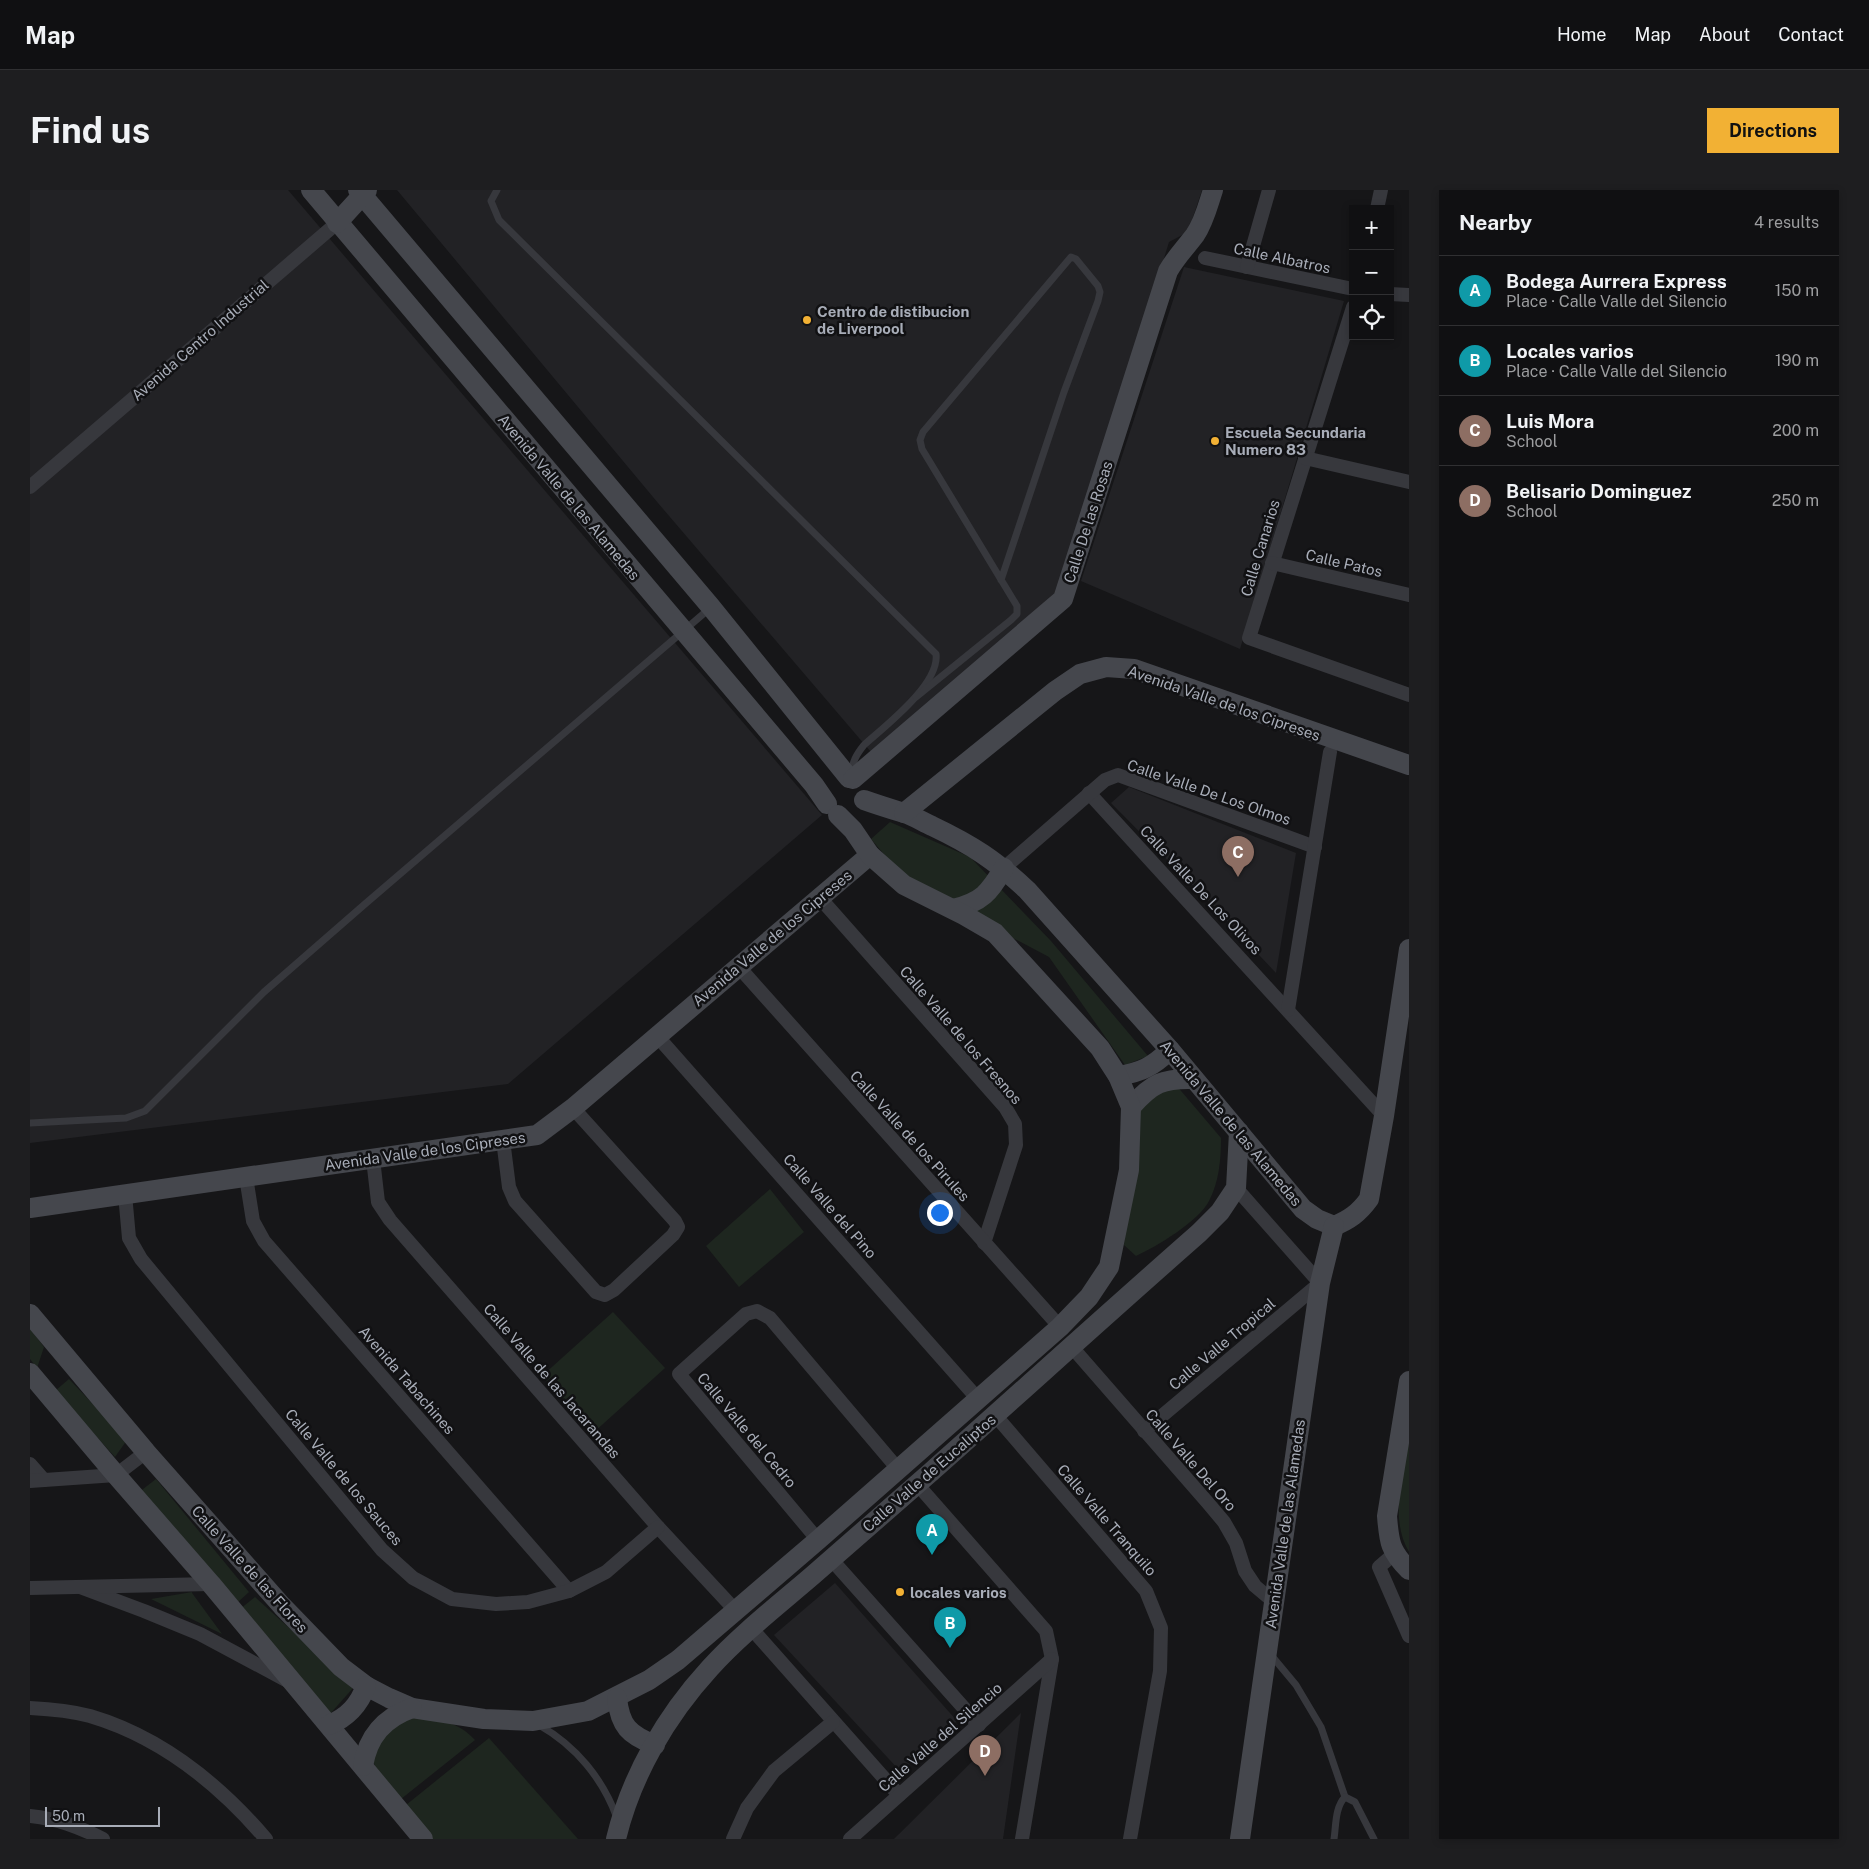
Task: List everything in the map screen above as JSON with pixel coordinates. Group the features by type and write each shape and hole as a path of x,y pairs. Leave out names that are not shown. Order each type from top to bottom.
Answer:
{"street":[{"name":"Avenida Valle de las Alamedas","path":"311,190 683,632 853,830 870,855 904,885 953,909 995,933 1100,1048 1118,1076 1131,1106"},
{"name":"Calle De las Rosas","path":"851,779 1063,599 1168,271 1176,257 1196,234 1213,190"},
{"path":"1247,267 1269,190"},
{"path":"1378,205 1381,190"},
{"name":"Avenida Centro Industrial","path":"30,487 337,223 363,192"},
{"path":"363,192 711,606 851,779 862,788 864,800 859,810 854,814 844,816 833,809 827,793 832,782 843,778 851,779"},
{"name":"Calle Albatros","path":"1205,258 1349,288"},
{"path":"1394,294 1409,295"},
{"name":"Calle Canarios","path":"1349,320 1249,638 1409,695"},
{"path":"1305,458 1409,482"},
{"name":"Calle Patos","path":"1272,563 1409,595"},
{"name":"Avenida Valle de los Cipreses","path":"904,813 1056,691 1080,674 1106,667 1134,669 1409,765"},
{"path":"1288,1010 1330,752"},
{"name":"Calle Valle De Los Olmos","path":"1004,868 1105,780 1118,776 1315,847"},
{"name":"Calle Valle De Los Olivos","path":"1089,793 1384,1116"},
{"name":"Avenida Valle de las Alamedas","path":"864,800 891,811 904,813 979,850 1004,868 1027,890 1170,1050 1303,1209 1317,1219 1334,1226 1320,1283 1240,1839"},
{"name":"Avenida Valle de los Cipreses","path":"30,1208 537,1135 573,1108 870,855"},
{"path":"953,909 970,905 984,898 1004,868"},
{"name":"Calle Valle de los Fresnos","path":"820,898 1005,1107 1015,1124 1016,1145 984,1243"},
{"path":"1334,1226 1349,1220 1361,1210 1369,1199 1384,1116 1409,949"},
{"name":"Calle Valle de los Pirules","path":"738,966 1060,1327"},
{"name":"Calle Valle del Pino","path":"657,1036 978,1399"},
{"path":"1118,1076 1136,1073 1148,1068 1157,1063 1170,1050"},
{"path":"1131,1106 1142,1094 1171,1078 1194,1079"},
{"name":"Calle Valle de Eucaliptos","path":"533,1721 588,1711 617,1698 649,1680 678,1660 818,1540 1060,1327 1089,1296 1109,1267 1129,1170 1131,1106"},
{"path":"503,1140 510,1188 515,1201 596,1292 605,1295 614,1290 674,1235 678,1227 675,1221 573,1108"},
{"path":"1239,1132 1236,1188 1320,1283"},
{"name":"Calle Valle de las Jacarandas","path":"373,1159 378,1202 390,1220 658,1527 736,1611"},
{"name":"Avenida Tabachines","path":"246,1177 252,1222 264,1241 569,1591"},
{"name":"Calle Valle de Eucaliptos","path":"618,1832 641,1768 693,1688 712,1666 752,1628 995,1415 1220,1212 1236,1188"},
{"name":"Calle Valle de los Sauces","path":"125,1194 129,1238 141,1259 382,1550 413,1578 452,1599 496,1604 528,1602 569,1591 606,1572 658,1527"},
{"path":"1109,1267 1131,1293"},
{"name":"Calle Valle Tropical","path":"1144,1430 1320,1283"},
{"name":"Calle Valle del Cedro","path":"818,1540 679,1374 746,1314 757,1311 770,1318 898,1469"},
{"name":"Calle Valle de las Flores","path":"30,1314 146,1452 313,1640 341,1667 366,1686 412,1708 484,1719 533,1721"},
{"name":"Calle Valle Del Oro","path":"1071,1346 1224,1522 1236,1543 1245,1571 1255,1586 1274,1602"},
{"path":"30,1373 116,1475 212,1584 424,1839"},
{"path":"1409,1385 1387,1516 1394,1554 1409,1570"},
{"name":"Calle Valle Tranquilo","path":"995,1415 1146,1592 1161,1628 1160,1671 1130,1839"},
{"path":"30,1464 37,1480 116,1475 146,1452"},
{"path":"917,1484 1046,1631 1052,1659 1022,1839"},
{"path":"1394,1554 1379,1567 1409,1636"},
{"path":"831,1559 979,1725"},
{"path":"30,1588 212,1584"},
{"path":"80,1587 200,1634 294,1684"},
{"path":"752,1628 899,1795"},
{"name":"Calle Valle del Silencio","path":"850,1839 1052,1659"},
{"path":"329,1725 348,1714 362,1696 366,1686"},
{"path":"617,1698 618,1713 627,1728 642,1740 655,1745"},
{"path":"30,1708 57,1710 89,1716 129,1730 192,1767 232,1803 266,1839"},
{"path":"363,1766 365,1752 378,1729 399,1712 412,1708"},
{"path":"733,1839 747,1808 774,1771 833,1722"},
{"path":"30,1816 55,1819 103,1839"}],"lane":[{"path":"497,190 490,201 499,220 936,654 937,661 934,672 916,697"},
{"path":"851,779 852,766 856,754 864,745 916,697 1017,614 1017,606 1001,580 922,449 920,440 923,432 1071,257 1076,259 1098,286 1100,292 1064,392 1001,580"},
{"path":"30,1123 126,1118 145,1111 264,992 711,606"},
{"path":"1267,1650 1296,1685 1321,1727 1345,1797 1355,1802 1374,1839"},
{"path":"533,1721 566,1743 587,1764 604,1789 618,1832"},
{"path":"1334,1839 1339,1808 1341,1801 1345,1797"}],"shaded area":[{"path":"30,190 288,190 822,815 508,1084 30,1143"},
{"path":"397,190 1202,190 1188,232 1169,242 1061,594 871,752 658,503"},
{"name":"Escuela Secundaria Numero 83","path":"1184,267 1344,301 1240,649 1081,581"},
{"path":"1129,787 1296,853 1276,973 1111,803"},
{"path":"890,822 970,857 1051,941 1148,1056 1125,1065 1049,957 924,891 894,866 871,839"},
{"path":"1176,1085 1221,1138 1217,1179 1209,1201 1196,1217 1165,1240 1136,1256 1124,1245 1139,1101"},
{"path":"770,1189 804,1232 739,1287 706,1246"},
{"path":"613,1312 665,1368 593,1433 542,1376"},
{"path":"30,1328 44,1347 37,1368 30,1359"},
{"path":"69,1379 127,1440 115,1457 55,1391"},
{"path":"1409,1437 1409,1552 1403,1539 1400,1525 1399,1496"},
{"path":"156,1479 249,1592 238,1602 138,1493"},
{"path":"835,1583 957,1721 901,1772 774,1635"},
{"path":"192,1593 222,1634 151,1599"},
{"path":"255,1597 354,1687 330,1714 240,1609"},
{"path":"414,1713 455,1725 475,1740 401,1799 376,1770 370,1749 379,1731"},
{"path":"1021,1713 1003,1839 894,1839"},
{"path":"489,1738 578,1839 433,1839 406,1805"}],"place":[{"name":"Centro de distibucion de Liverpool","path":"807,320"},
{"name":"Escuela Secundaria Numero 83","path":"1215,441"},
{"name":"Luis Mora","path":"1238,877"},
{"name":"Bodega Aurrera Express","path":"932,1555"},
{"name":"locales varios","path":"900,1592"},
{"name":"Locales varios","path":"950,1648"},
{"name":"Belisario Dominguez","path":"985,1776"}]}
